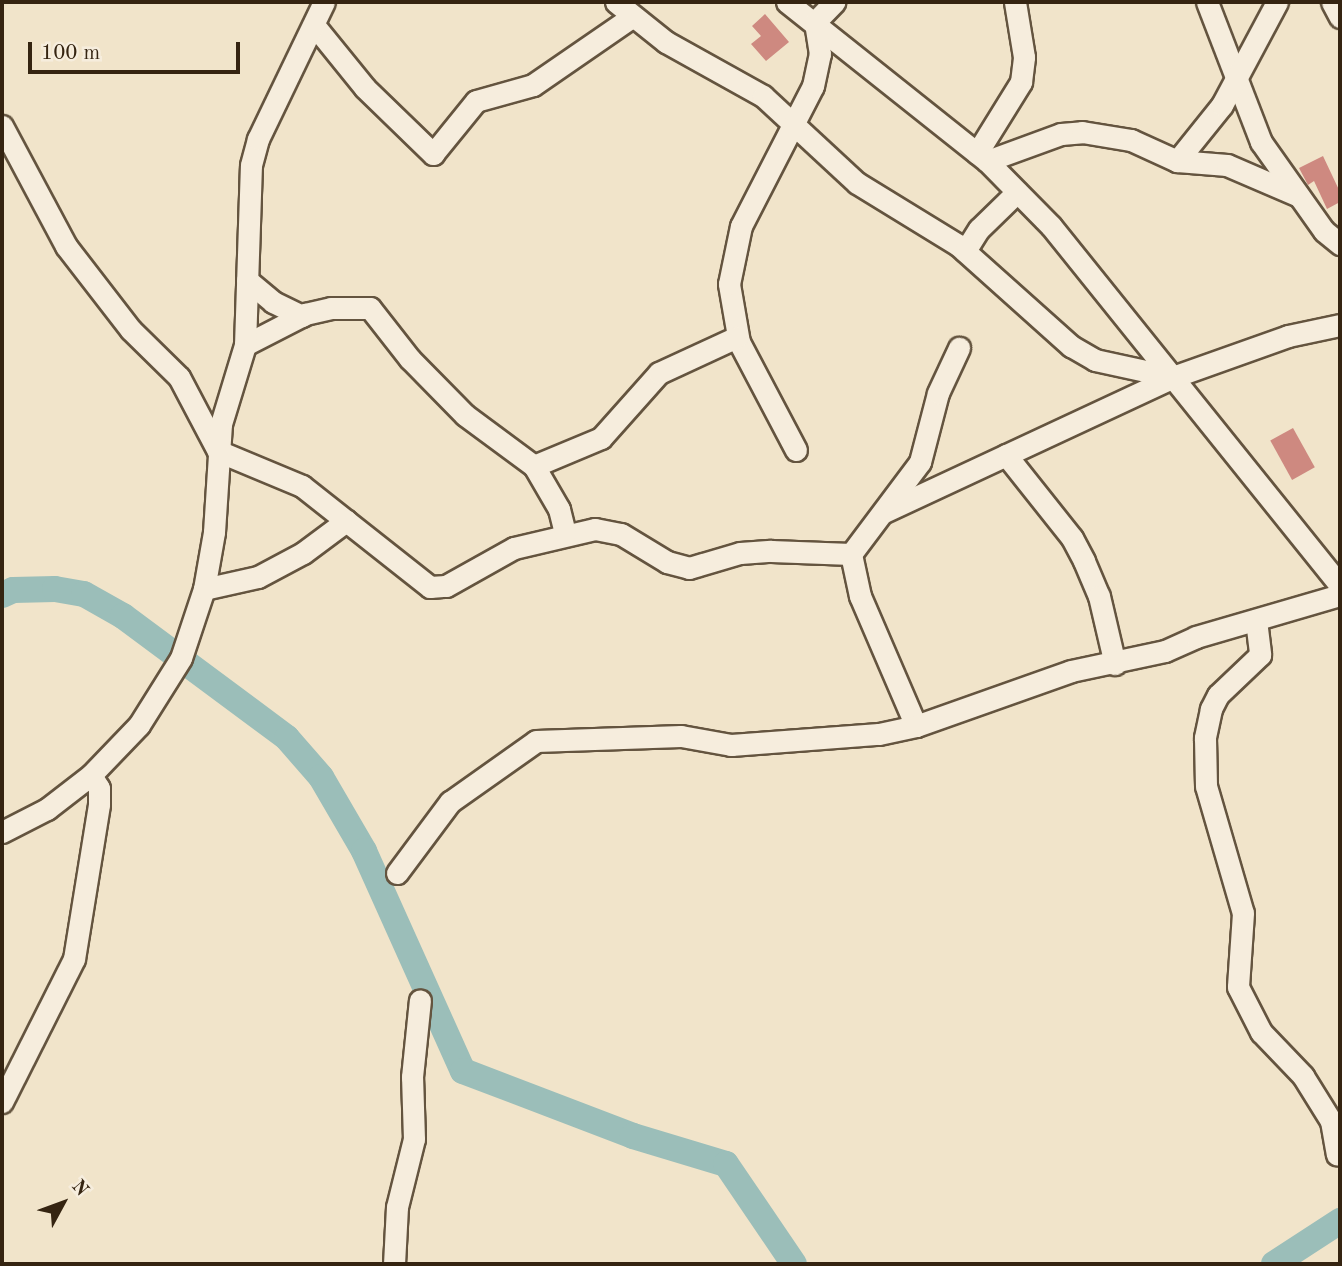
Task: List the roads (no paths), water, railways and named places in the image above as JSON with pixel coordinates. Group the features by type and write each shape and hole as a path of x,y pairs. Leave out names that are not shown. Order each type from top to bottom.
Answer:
{"street":[{"path":"2,832 47,809 91,775 158,698 181,658 204,589 214,532 221,424 245,345 254,152 324,2"},
{"path":"616,2 683,53 753,90 857,183 965,251 1071,346 1108,363 1173,377"},
{"path":"787,2 982,157 1051,226 1340,585"},
{"path":"796,450 737,337 728,296 737,239 794,126 817,72 815,22 834,2"},
{"path":"982,157 1021,82 1024,57 1015,2"},
{"path":"1207,2 1238,76 1261,142 1299,196 1340,244"},
{"path":"1177,161 1222,105 1277,2"},
{"path":"1332,2 1340,17"},
{"path":"314,25 365,88 433,154 476,101 533,85 633,16"},
{"path":"2,126 66,246 131,330 179,377 218,451 281,474 430,587 459,580 514,548 565,533 608,529 667,562 689,568 740,553 771,551 851,554"},
{"path":"982,157 1061,134 1082,132 1131,140 1177,161 1227,165 1299,196"},
{"path":"965,251 979,229 1017,192"},
{"path":"247,280 272,302 302,316"},
{"path":"245,345 302,316 331,308 370,308 410,359 465,415 534,466 559,509 565,533"},
{"path":"884,512 1173,377 1288,336 1340,325"},
{"path":"534,466 601,438 659,373 737,337"},
{"path":"851,554 920,462 938,393 959,348"},
{"path":"1006,455 1072,538 1084,561 1099,596 1115,664"},
{"path":"204,589 258,577 303,553 346,521"},
{"path":"851,554 860,596 916,726"},
{"path":"397,873 450,802 536,741 681,736 731,745 786,738 852,738 916,726 1071,671 1115,664 1340,595"},
{"path":"1256,620 1260,655 1218,695 1211,709 1205,738 1206,786 1243,913 1238,987 1261,1032 1303,1076 1331,1121 1337,1153"},
{"path":"2,1102 74,959 99,804 99,788 91,775"},
{"path":"394,1264 397,1207 414,1139 412,1077 420,1000"}],"waterway":[{"path":"2,595 13,590 55,589 84,594 123,616 287,738 321,777 364,851 463,1071 633,1136 726,1164 794,1264"},
{"path":"1274,1264 1340,1221"}]}
